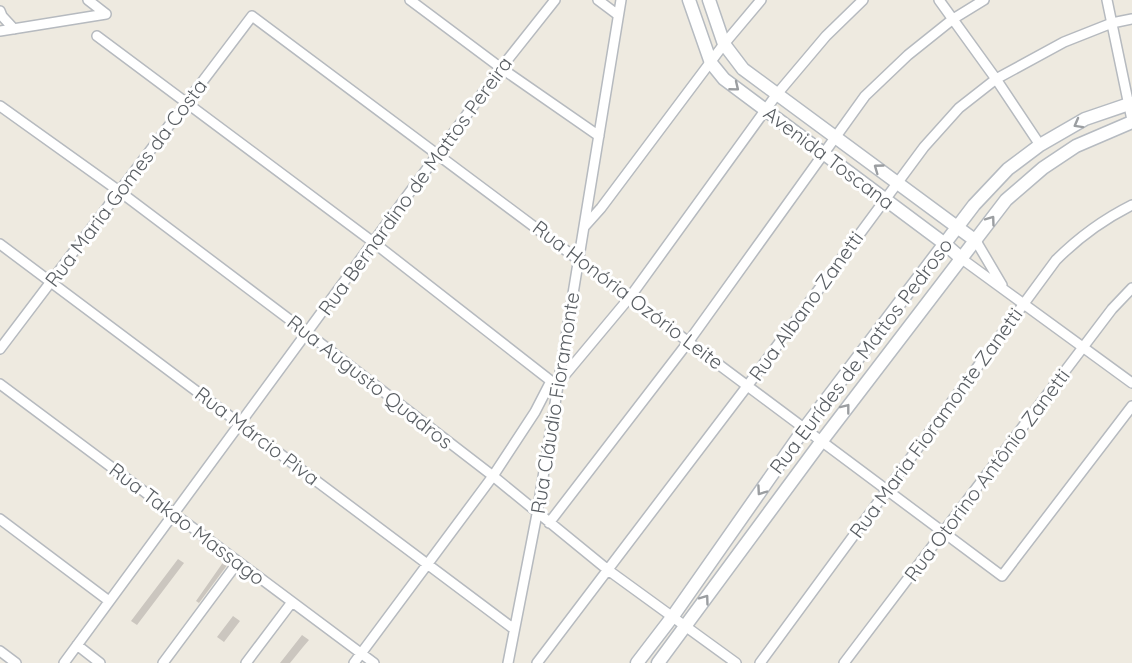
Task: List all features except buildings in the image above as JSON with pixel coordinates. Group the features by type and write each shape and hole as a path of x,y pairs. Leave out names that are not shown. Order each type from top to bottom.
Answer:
{"street":[{"path":"0,31 106,14 88,0"},
{"path":"410,0 501,68 599,136"},
{"name":"Rua Bernardino de Mattos Pereira","path":"64,663 501,68 555,0"},
{"path":"598,0 618,15"},
{"name":"Rua Cláudio Fioramonte","path":"508,663 537,514 555,382 579,258 621,0"},
{"name":"Avenida Toscana","path":"689,0 711,63 733,86 962,259 1132,382"},
{"name":"Avenida Toscana","path":"709,0 724,44 743,69 976,241 1004,290"},
{"path":"584,227 601,208 724,44 761,0"},
{"path":"354,663 493,476 555,382 630,297 777,94 826,36 863,0"},
{"path":"939,0 1040,145"},
{"path":"549,523 689,341 865,96 908,55 953,19 984,0"},
{"path":"1107,0 1132,121"},
{"path":"1,15 14,29"},
{"name":"Rua Maria Gomes da Costa","path":"0,349 252,16"},
{"name":"Rua Honória Ozório Leite","path":"252,16 1002,576 1132,406"},
{"name":"Rua Albano Zanetti","path":"537,663 748,385 924,147 959,108 996,79 1064,42 1112,24 1132,20"},
{"path":"97,36 555,382"},
{"name":"Rua Eurídes de Mattos Pedroso","path":"637,663 673,616 804,429 974,205 1008,169 1040,145 1085,119 1130,103"},
{"name":"Rua Augusto Quadros","path":"0,106 119,191 493,476 608,570 736,663"},
{"name":"Rua Eurídes de Mattos Pedroso","path":"658,663 821,442 1006,200 1043,168 1076,146 1132,121"},
{"name":"Rua Maria Fioramonte Zanetti","path":"760,663 1056,260 1074,242 1109,216 1132,205"},
{"name":"Rua Márcio Piva","path":"0,244 514,629"},
{"name":"Rua Otorino Antônio Zanetti","path":"844,663 1112,309 1132,288"},
{"name":"Rua Takao Massago","path":"0,384 374,663"},
{"path":"0,519 109,601"},
{"path":"163,663 238,562"},
{"path":"246,663 292,602"},
{"path":"77,645 100,663"},
{"path":"0,651 16,663"}]}
